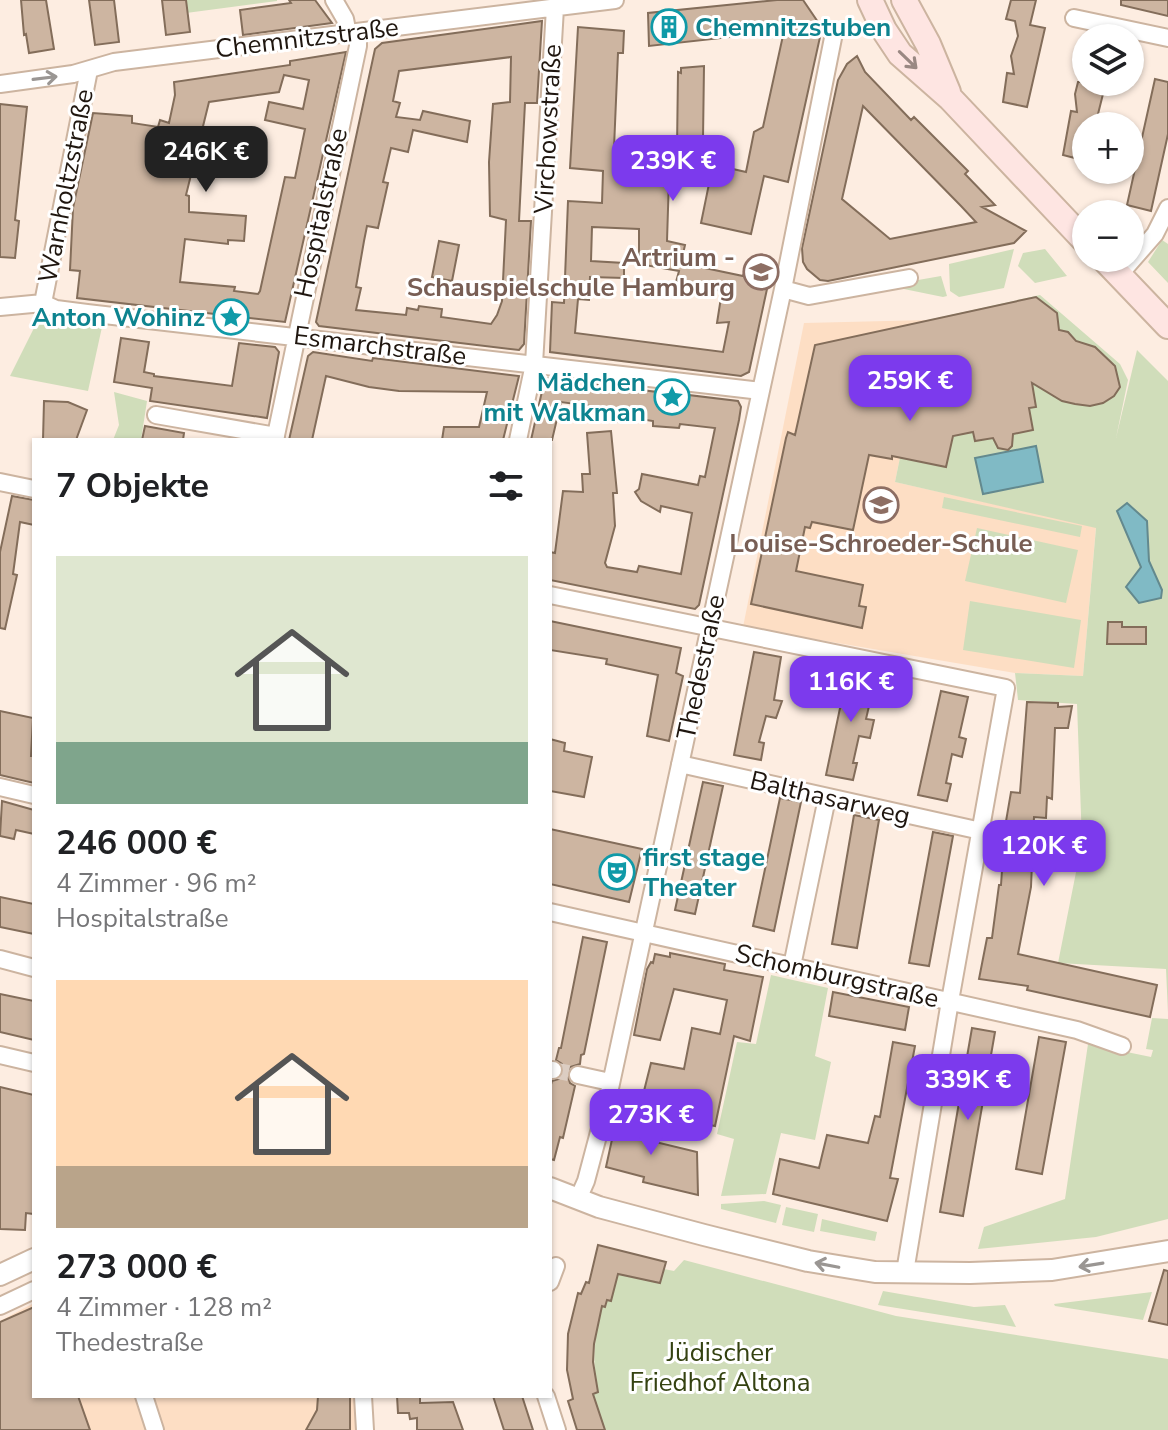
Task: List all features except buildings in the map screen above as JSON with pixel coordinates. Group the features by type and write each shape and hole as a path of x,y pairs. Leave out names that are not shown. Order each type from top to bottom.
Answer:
{"main road":[{"path":"870,0 900,54 950,98 1072,227"},
{"path":"904,0 928,44 950,98"},
{"path":"1118,272 1168,326"}],"street":[{"path":"334,0 353,33"},
{"name":"Chemnitzstraße","path":"0,84 73,74 114,62 615,0"},
{"name":"Virchowstraße","path":"518,438 534,364 555,8"},
{"path":"1074,18 1168,38"},
{"name":"Hospitalstraße","path":"275,438 358,46 353,33"},
{"name":"Thedestraße","path":"578,1199 586,1181 643,933 783,289 833,38"},
{"name":"Warnholtzstraße","path":"43,303 89,70"},
{"path":"1144,242 1155,234 1168,208"},
{"path":"783,289 809,296 909,278"},
{"name":"Esmarchstraße","path":"0,307 43,303 56,309 761,391"},
{"path":"156,415 275,438"},
{"path":"0,482 32,489"},
{"path":"552,595 1006,688 905,1272"},
{"name":"Balthasarweg","path":"680,764 981,831"},
{"path":"0,787 32,795"},
{"path":"792,966 827,798"},
{"name":"Schomburgstraße","path":"552,912 1077,1030 1122,1046"},
{"path":"0,959 32,967"},
{"path":"0,1055 32,1063"},
{"path":"578,1075 610,1082"},
{"path":"552,1189 578,1199 843,1268 905,1272 1052,1270 1168,1251"},
{"path":"0,1275 32,1260"},
{"path":"0,1306 32,1291"},
{"path":"145,1398 155,1430"},
{"path":"363,1398 365,1430"},
{"path":"547,1398 557,1430"}],"shaded area":[{"name":"Louise-Schroeder-Schule","path":"928,320 895,482 1096,527 1083,676 1015,673 743,627 804,323"},
{"path":"32,1304 32,1398 355,1398 359,1430 0,1430 0,1321"}],"green space":[{"path":"168,0 277,0 277,1 171,15"},
{"path":"1162,240 1168,244 1168,283 1148,262"},
{"path":"1014,249 1004,288 959,297 950,291 949,264"},
{"path":"1045,249 1067,276 1035,283 1018,266 1023,253"},
{"path":"941,276 947,296 899,288 901,283"},
{"path":"1040,295 1120,364 1128,380 1116,438 1137,350 1168,381 1168,1013 1166,969 1058,963 1082,842 1077,704 1018,700 1015,673 1083,676 1096,528 895,482 928,320"},
{"path":"38,320 102,327 88,391 10,376"},
{"path":"114,392 147,401 141,438 114,438 119,425"},
{"path":"944,497 1082,526 1080,537 942,508"},
{"path":"977,528 1078,550 1066,603 965,581"},
{"path":"970,601 1081,620 1074,668 963,650"},
{"path":"771,975 828,988 815,1056 831,1062 815,1140 781,1133 766,1194 721,1196 734,1139 717,1134 737,1042 756,1044"},
{"path":"1152,1018 1168,1019 1168,1219 1096,1237 978,1249 984,1227 1065,1199 1088,1044 1151,1057 1153,1050 1146,1049"},
{"path":"764,1201 781,1205 776,1223 721,1209 721,1204"},
{"path":"786,1207 818,1214 814,1232 782,1225"},
{"path":"822,1219 877,1232 875,1241 820,1231"},
{"name":"Jüdischer Friedhof Altona","path":"684,1260 896,1316 1168,1359 1168,1430 605,1430 593,1394 598,1392 595,1349 602,1306 605,1307 618,1273 660,1283 664,1269 674,1271"},
{"path":"883,1291 974,1307 1005,1305 1016,1327 878,1305"},
{"path":"1152,1292 1143,1320 1054,1304"}],"water":[{"path":"1036,446 1043,482 983,494 975,458"},
{"path":"1127,503 1147,521 1149,561 1162,590 1161,598 1139,603 1126,587 1141,567 1117,511"}],"tunnel":[{"path":"553,1070 578,1075"}],"place":[{"name":"Chemnitzstuben","path":"669,27"},
{"name":"Artrium - Schauspielschule Hamburg","path":"761,272"},
{"name":"Anton Wohinz","path":"231,317"},
{"name":"Mädchen mit Walkman","path":"672,397"},
{"name":"Louise-Schroeder-Schule","path":"881,505"},
{"name":"first stage Theater","path":"617,872"}]}
